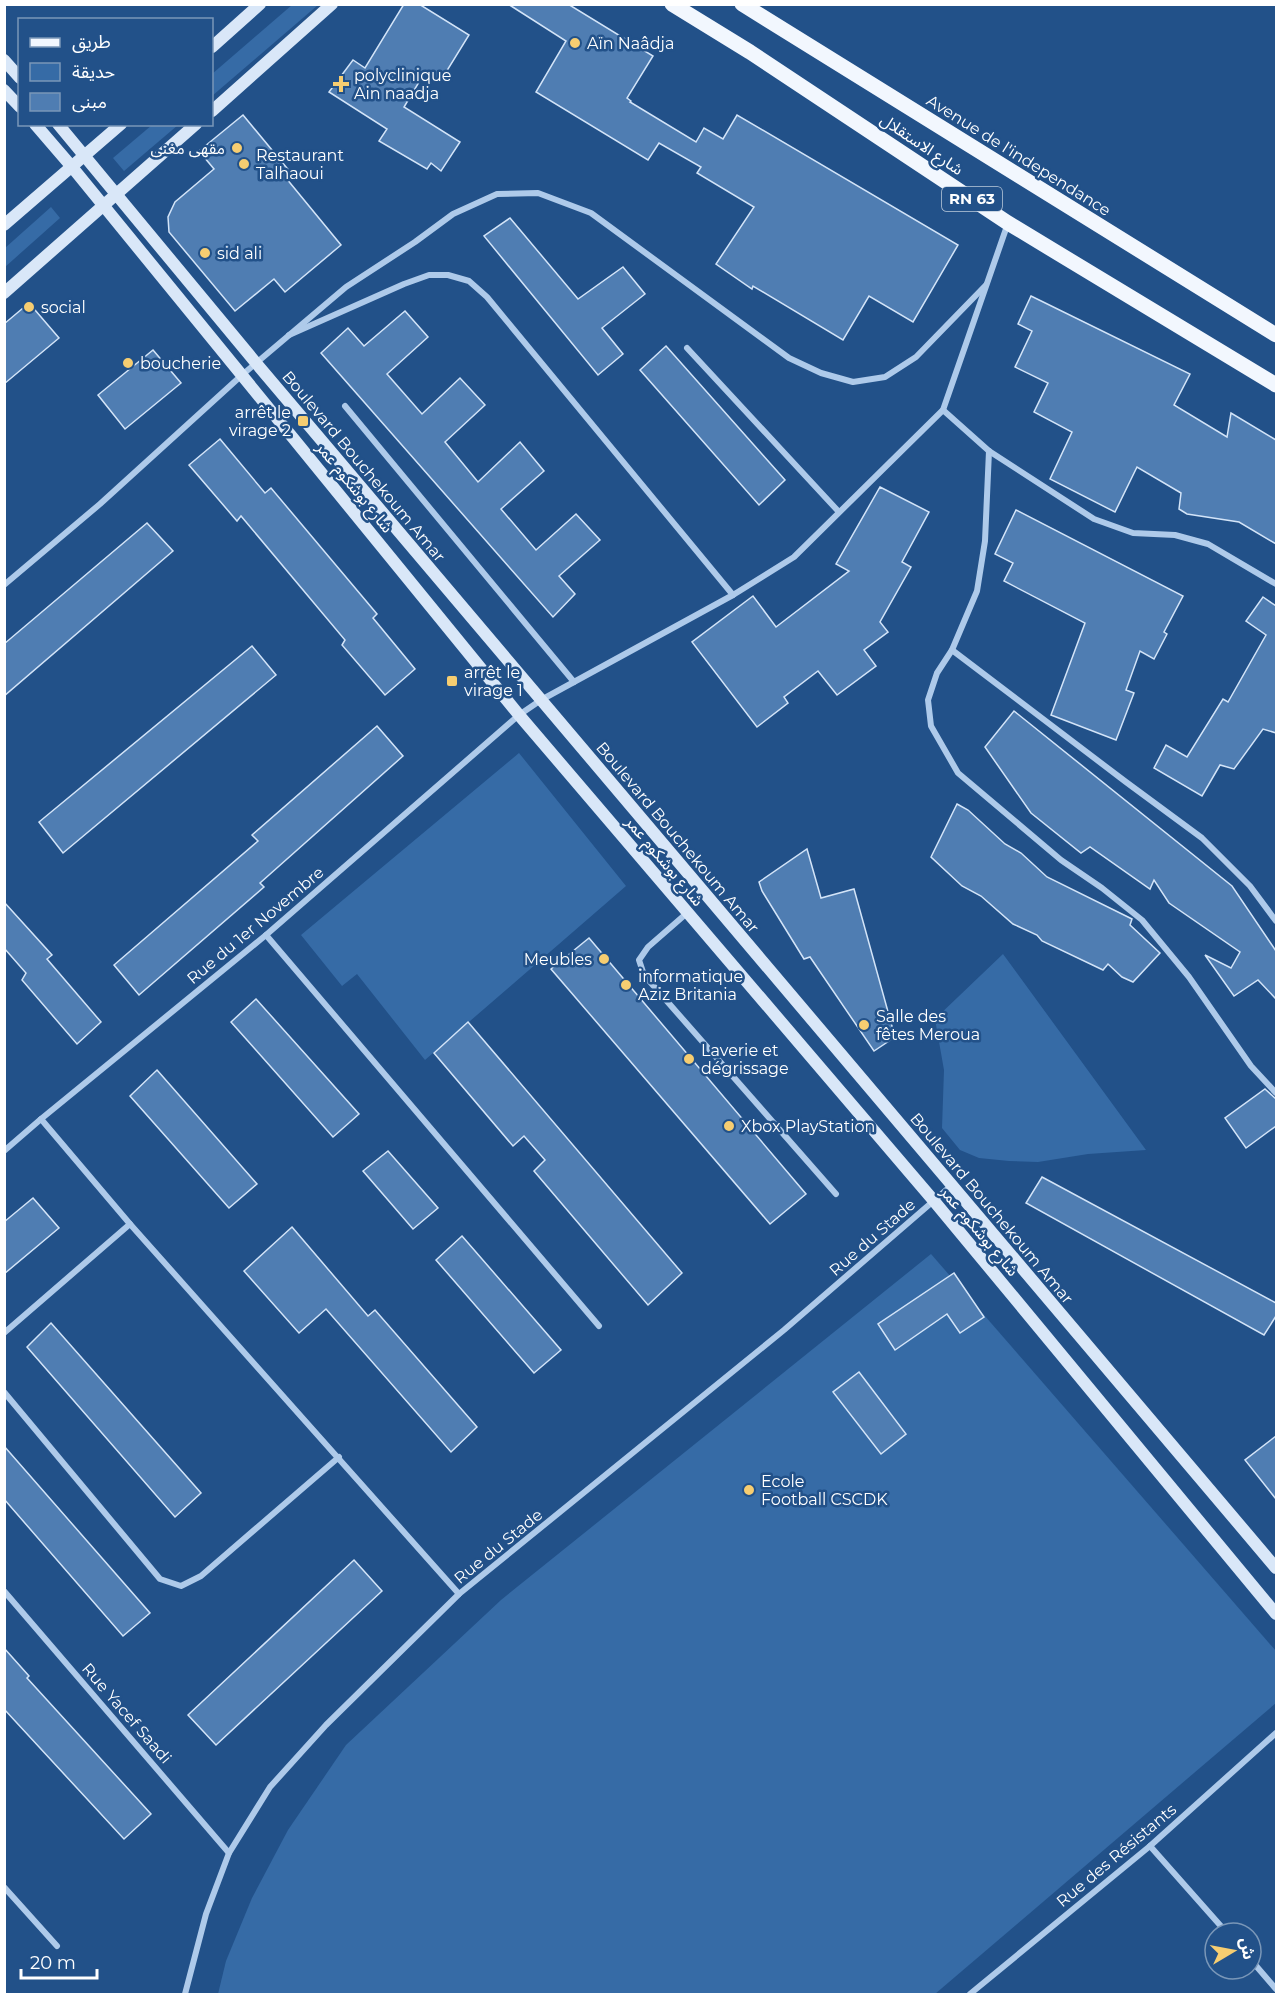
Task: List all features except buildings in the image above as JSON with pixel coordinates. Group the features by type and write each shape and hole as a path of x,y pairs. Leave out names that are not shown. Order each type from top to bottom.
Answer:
{"main road":[{"name":"شارع الاستقلال","path":"672,4 750,52 1008,223 1276,385"},
{"name":"Avenue de l'independance","path":"742,4 1276,335"}],"street":[{"path":"213,46 260,4"},
{"path":"213,110 333,4"},
{"path":"4,60 18,76"},
{"path":"4,90 18,105"},
{"name":"شارع بوشكوم عمر","path":"37,126 519,715 934,1201 1276,1614"},
{"name":"Boulevard Bouchekoum Amar","path":"60,126 256,363 1276,1568"},
{"path":"4,225 119,126"},
{"path":"4,293 194,126"},
{"path":"4,585 100,504 242,375 346,287 453,214 497,194 538,193 591,213 789,358 821,373 853,382 885,377 916,357 986,285"},
{"path":"1008,223 943,410 989,451 1094,519 1133,533 1175,534 1208,544 1276,584"},
{"path":"289,335 429,275 448,275 469,281 487,297 733,595"},
{"path":"687,348 839,512"},
{"path":"345,405 574,682"},
{"name":"Rue du 1er Novembre","path":"4,1152 41,1119 266,935 519,715 541,700 733,595 794,557 943,410"},
{"path":"989,451 985,541 976,591 952,650 937,674 928,700 931,726 958,773 1061,860 1102,888 1142,920 1189,977 1251,1066 1276,1093"},
{"path":"952,650 1202,838 1251,886 1276,921"},
{"path":"687,913 648,947 639,960 644,975 836,1194"},
{"path":"266,935 598,1326"},
{"path":"41,1119 130,1224 459,1594"},
{"name":"Rue du Stade","path":"185,1995 206,1914 229,1853 270,1787 326,1725 459,1594 784,1330 952,1185"},
{"path":"4,1333 130,1224"},
{"path":"4,1392 160,1579 181,1586 201,1576 339,1457"},
{"name":"Rue Yacef Saadi","path":"4,1591 229,1853"},
{"name":"Rue des Résistants","path":"970,1995 1150,1846 1276,1733"},
{"path":"1150,1846 1216,1921"},
{"path":"4,1887 57,1946"},
{"path":"1263,1974 1276,1989"}],"green space":[{"path":"292,5 318,5 213,95 213,73"},
{"path":"151,126 177,126 124,171 113,158"},
{"path":"51,207 60,218 5,267 5,248"},
{"path":"519,753 626,886 425,1060 357,974 342,986 301,935"},
{"path":"1003,954 1146,1150 1088,1154 1038,1162 979,1158 960,1150 942,1128 944,1070 935,1019"},
{"path":"931,1254 1276,1651 1276,1703 935,1994 218,1994 226,1961 252,1898 288,1830 346,1745 501,1600"}],"place":[{"name":"Aïn Naâdja","path":"575,43"},
{"name":"polyclinique Ain naadja","path":"341,84"},
{"name":"مقهى مغنى","path":"237,148"},
{"name":"Restaurant Talhaoui","path":"244,164"},
{"name":"sid ali","path":"205,253"},
{"name":"social","path":"29,307"},
{"name":"boucherie","path":"128,363"},
{"name":"arrêt le virage 2","path":"303,421"},
{"name":"arrêt le virage 1","path":"452,681"},
{"name":"Meubles","path":"604,959"},
{"name":"informatique Aziz Britania","path":"626,985"},
{"name":"Salle des fêtes Meroua","path":"864,1025"},
{"name":"Laverie et dégrissage","path":"689,1059"},
{"name":"Xbox PlayStation","path":"729,1126"},
{"name":"Ecole Football CSCDK","path":"749,1490"}]}
